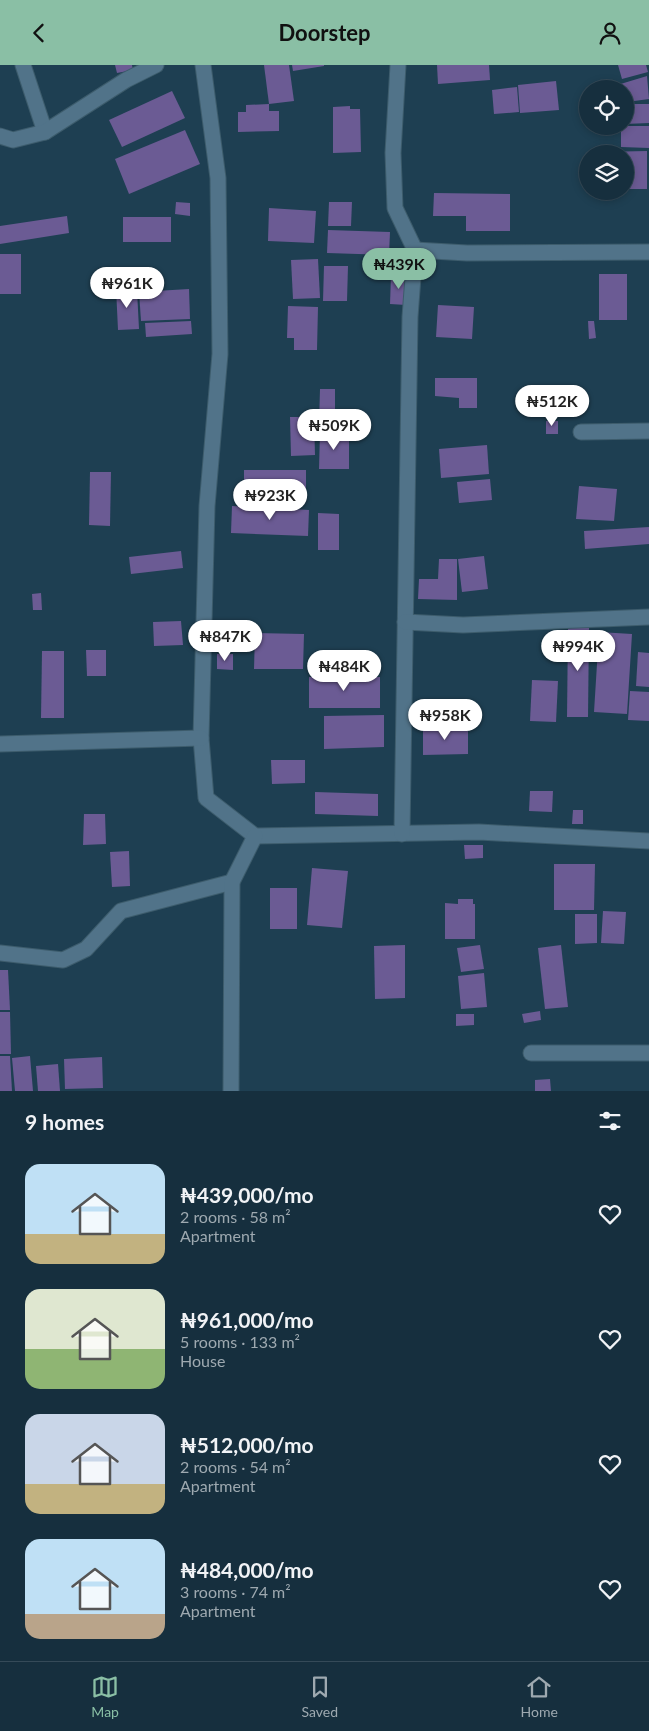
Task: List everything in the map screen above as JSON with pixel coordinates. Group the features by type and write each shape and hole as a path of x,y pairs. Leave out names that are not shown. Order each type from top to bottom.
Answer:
{"street":[{"path":"23,65 45,132"},
{"path":"0,136 13,140 45,132 126,80 156,65"},
{"path":"203,65 218,178 220,354 207,506 201,738 206,798 255,836 480,832 649,841"},
{"path":"398,65 393,153 395,208 415,250 410,317 402,834"},
{"path":"415,250 467,253 649,252"},
{"path":"581,432 649,431"},
{"path":"405,621 463,625 649,617"},
{"path":"0,744 201,738"},
{"path":"231,1091 232,883 255,836"},
{"path":"0,953 63,960 86,949 121,911 232,883"},
{"path":"531,1053 649,1053"}],"building":[{"path":"115,65 132,65 133,70 117,73"},
{"path":"264,65 289,65 294,101 269,104"},
{"path":"292,65 324,65 324,66 293,71"},
{"path":"437,65 489,65 490,80 438,84"},
{"path":"618,65 646,65 648,72 622,79"},
{"path":"647,76 649,99 634,101 634,80"},
{"path":"556,81 559,110 520,113 518,85"},
{"path":"517,87 519,112 494,114 492,90"},
{"path":"172,91 185,118 122,147 109,120"},
{"path":"269,104 269,111 279,111 279,131 238,132 238,112 246,112 246,105"},
{"path":"634,104 649,104 649,123 634,124"},
{"path":"350,106 350,109 360,109 361,152 333,153 333,107"},
{"path":"634,126 649,126 649,148 621,145 621,135 634,135"},
{"path":"185,130 200,164 129,194 115,159"},
{"path":"634,151 647,151 647,189 634,189"},
{"path":"434,193 510,194 510,231 466,231 466,216 433,216"},
{"path":"176,202 190,203 190,216 175,214"},
{"path":"329,202 352,202 351,226 328,226"},
{"path":"269,208 316,211 314,243 268,241"},
{"path":"67,216 69,233 0,244 0,226"},
{"path":"123,217 171,217 171,242 123,242"},
{"path":"328,230 390,232 389,255 327,253"},
{"path":"0,254 21,254 21,294 0,294"},
{"path":"318,259 320,298 293,299 291,260"},
{"path":"324,266 348,266 347,301 323,301"},
{"path":"599,274 627,274 627,320 599,320"},
{"path":"391,276 408,277 406,305 390,304"},
{"path":"131,287 131,291 137,290 139,329 118,330 116,288"},
{"path":"189,289 190,319 141,321 139,292"},
{"path":"438,305 474,307 472,339 436,337"},
{"path":"288,306 318,307 317,350 294,350 294,338 287,338"},
{"path":"191,321 192,334 146,337 145,323"},
{"path":"588,321 594,321 596,338 589,339"},
{"path":"435,378 477,378 477,408 459,408 459,398 435,396"},
{"path":"320,389 335,389 335,424 319,424"},
{"path":"290,417 314,417 315,455 291,456"},
{"path":"546,421 558,421 558,434 546,434"},
{"path":"320,432 349,432 349,469 319,469"},
{"path":"487,445 489,474 441,478 439,449"},
{"path":"244,470 306,470 306,494 244,495"},
{"path":"90,472 111,472 110,526 89,525"},
{"path":"490,479 492,500 459,503 457,482"},
{"path":"579,486 617,489 614,521 576,519"},
{"path":"232,506 309,510 308,536 231,533"},
{"path":"318,513 339,514 339,550 318,550"},
{"path":"649,527 649,544 585,549 584,531"},
{"path":"181,551 183,568 131,574 129,557"},
{"path":"484,556 488,589 462,592 458,559"},
{"path":"439,559 457,559 457,600 418,599 419,579 438,579"},
{"path":"41,593 42,610 33,610 32,594"},
{"path":"181,621 183,645 154,646 153,622"},
{"path":"568,628 589,628 588,717 567,717"},
{"path":"599,632 632,634 627,714 594,712"},
{"path":"255,633 304,634 303,669 254,669"},
{"path":"86,650 106,650 106,676 87,676"},
{"path":"42,651 64,651 64,718 41,718"},
{"path":"638,652 649,653 649,687 636,686"},
{"path":"217,654 233,654 233,670 217,669"},
{"path":"309,677 380,677 380,708 309,708"},
{"path":"532,680 558,681 556,722 530,721"},
{"path":"630,691 649,692 649,721 628,720"},
{"path":"384,715 384,747 324,749 324,716"},
{"path":"423,727 468,727 468,754 423,755"},
{"path":"271,760 305,760 305,783 272,784"},
{"path":"530,791 553,791 552,812 529,811"},
{"path":"315,792 378,794 378,816 315,814"},
{"path":"573,810 583,810 583,824 572,824"},
{"path":"84,814 105,814 106,844 83,845"},
{"path":"464,845 483,845 483,858 465,859"},
{"path":"129,851 130,886 112,887 110,852"},
{"path":"554,864 595,864 594,910 554,910"},
{"path":"312,868 348,871 342,928 307,925"},
{"path":"270,888 297,888 297,929 270,929"},
{"path":"458,899 473,899 473,904 475,904 475,939 445,939 445,903 458,904"},
{"path":"603,911 626,912 624,944 601,943"},
{"path":"575,914 597,914 597,943 575,944"},
{"path":"405,945 405,998 375,999 374,946"},
{"path":"480,945 484,969 461,972 457,948"},
{"path":"561,945 568,1007 545,1009 538,948"},
{"path":"0,970 8,970 10,1010 0,1010"},
{"path":"484,973 487,1007 461,1009 458,976"},
{"path":"540,1011 541,1020 524,1023 522,1014"},
{"path":"0,1012 10,1012 11,1054 0,1054"},
{"path":"456,1014 474,1014 474,1025 456,1026"},
{"path":"0,1056 10,1056 12,1091 0,1091"},
{"path":"30,1056 33,1091 15,1091 12,1058"},
{"path":"102,1057 103,1088 65,1089 64,1059"},
{"path":"58,1064 60,1091 38,1091 36,1066"},
{"path":"550,1079 551,1091 535,1091 535,1080"}]}
